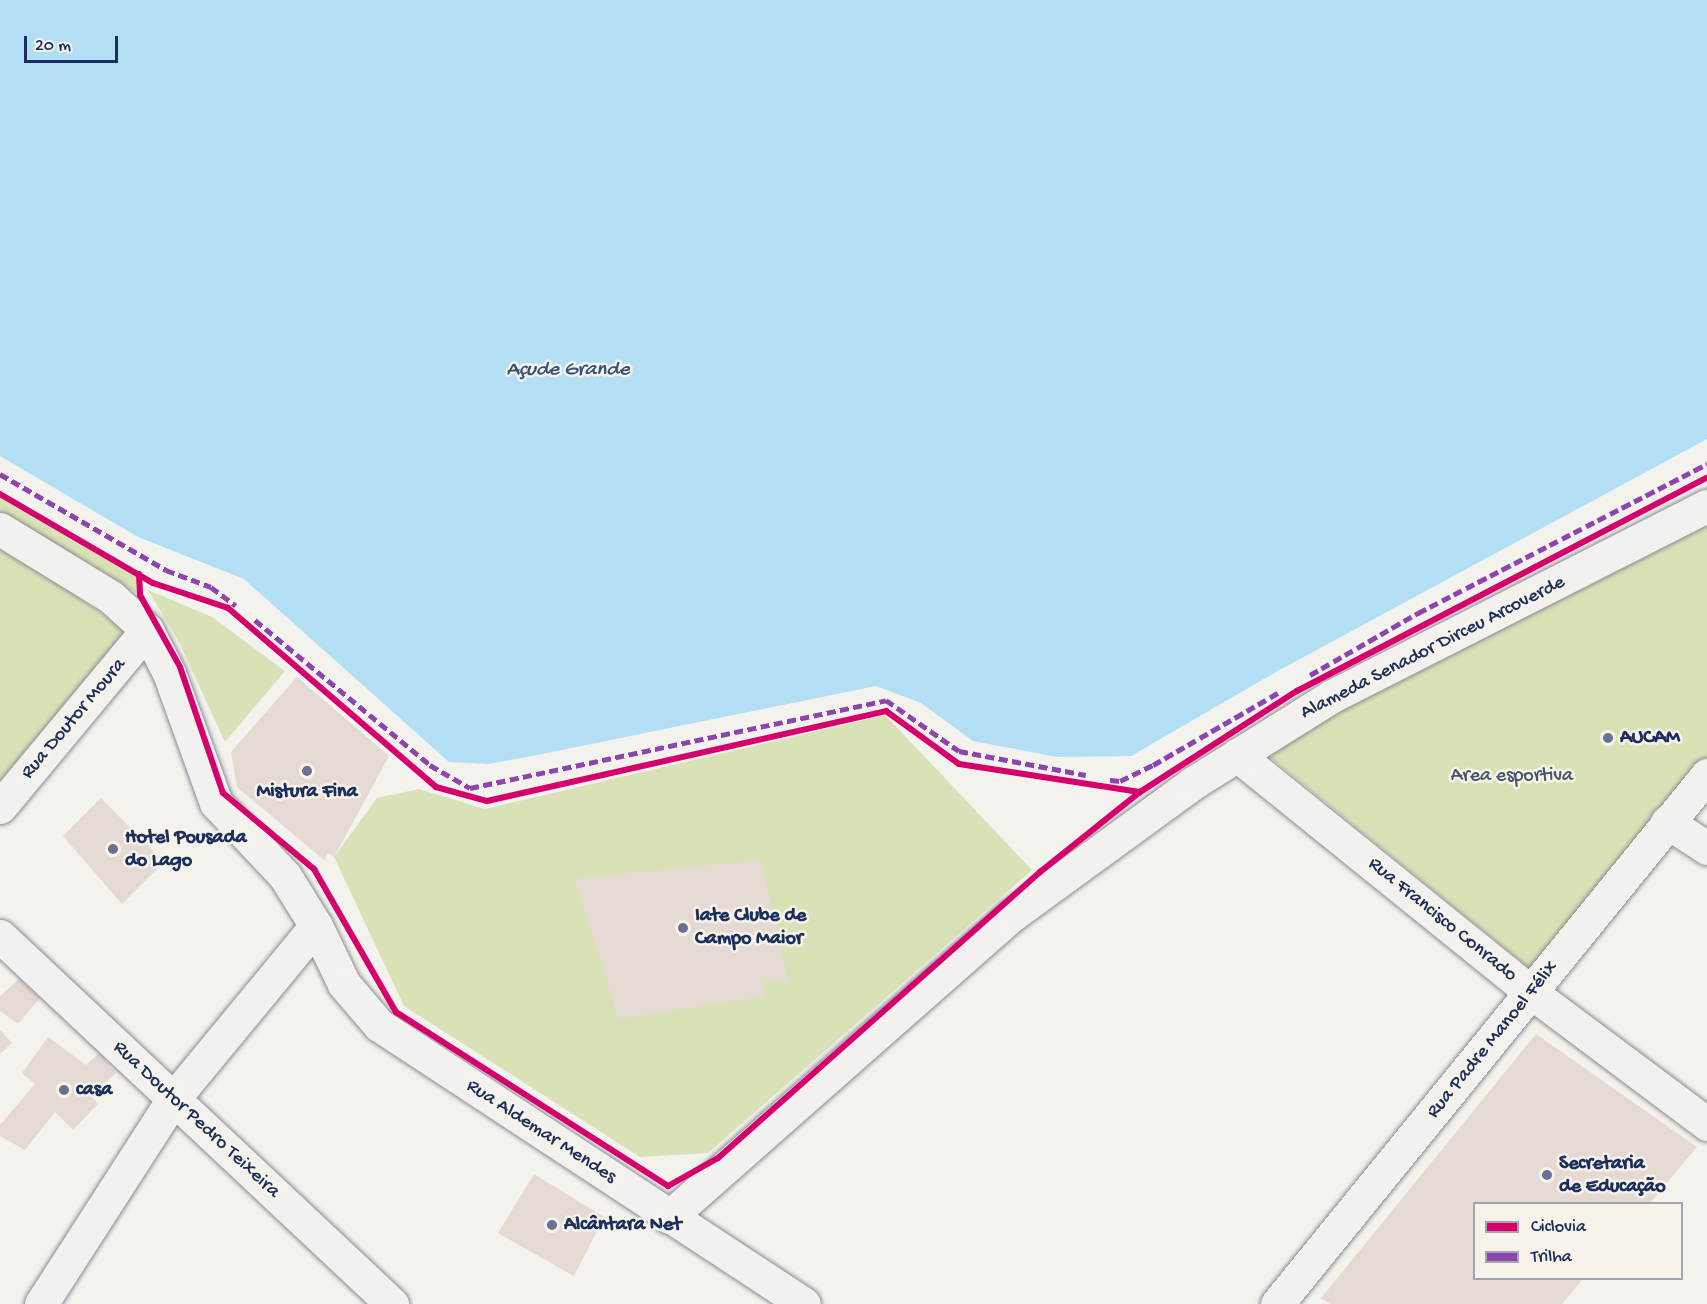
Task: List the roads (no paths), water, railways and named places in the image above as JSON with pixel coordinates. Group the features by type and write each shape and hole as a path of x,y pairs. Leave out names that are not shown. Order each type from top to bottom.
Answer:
{"street":[{"name":"Alameda Senador Dirceu Arcoverde","path":"669,1217 1012,915 1237,755 1332,696 1707,506"},
{"path":"0,529 111,597 147,630"},
{"name":"Rua Doutor Moura","path":"0,807 147,630"},
{"name":"Rua Aldemar Mendes","path":"147,630 169,673 216,803 285,876 316,926 344,984 379,1025 804,1304"},
{"name":"Rua Francisco Conrado","path":"1237,755 1532,993 1707,1124"},
{"name":"Rua Padre Manoel Félix","path":"1277,1304 1707,775"},
{"path":"1667,822 1707,849"},
{"path":"41,1304 174,1098 316,926"},
{"name":"Rua Doutor Pedro Teixeira","path":"0,936 392,1304"}],"water":[{"name":"Açude Grande","path":"0,0 1707,0 1707,439 1274,673 1131,756 1057,757 973,741 921,703 876,686 488,764 449,762 244,579 138,537 0,456"}],"place":[{"name":"AUCAM","path":"1608,738"},
{"name":"Mistura Fina","path":"307,771"},
{"name":"Hotel Pousada do Lago","path":"113,849"},
{"name":"Iate Clube de Campo Maior","path":"683,928"},
{"name":"casa","path":"64,1090"},
{"name":"Secretaria de Educação","path":"1547,1175"},
{"name":"Alcântara Net","path":"552,1225"}],"park label":[{"name":"Area esportiva","path":"1512,776"}]}
